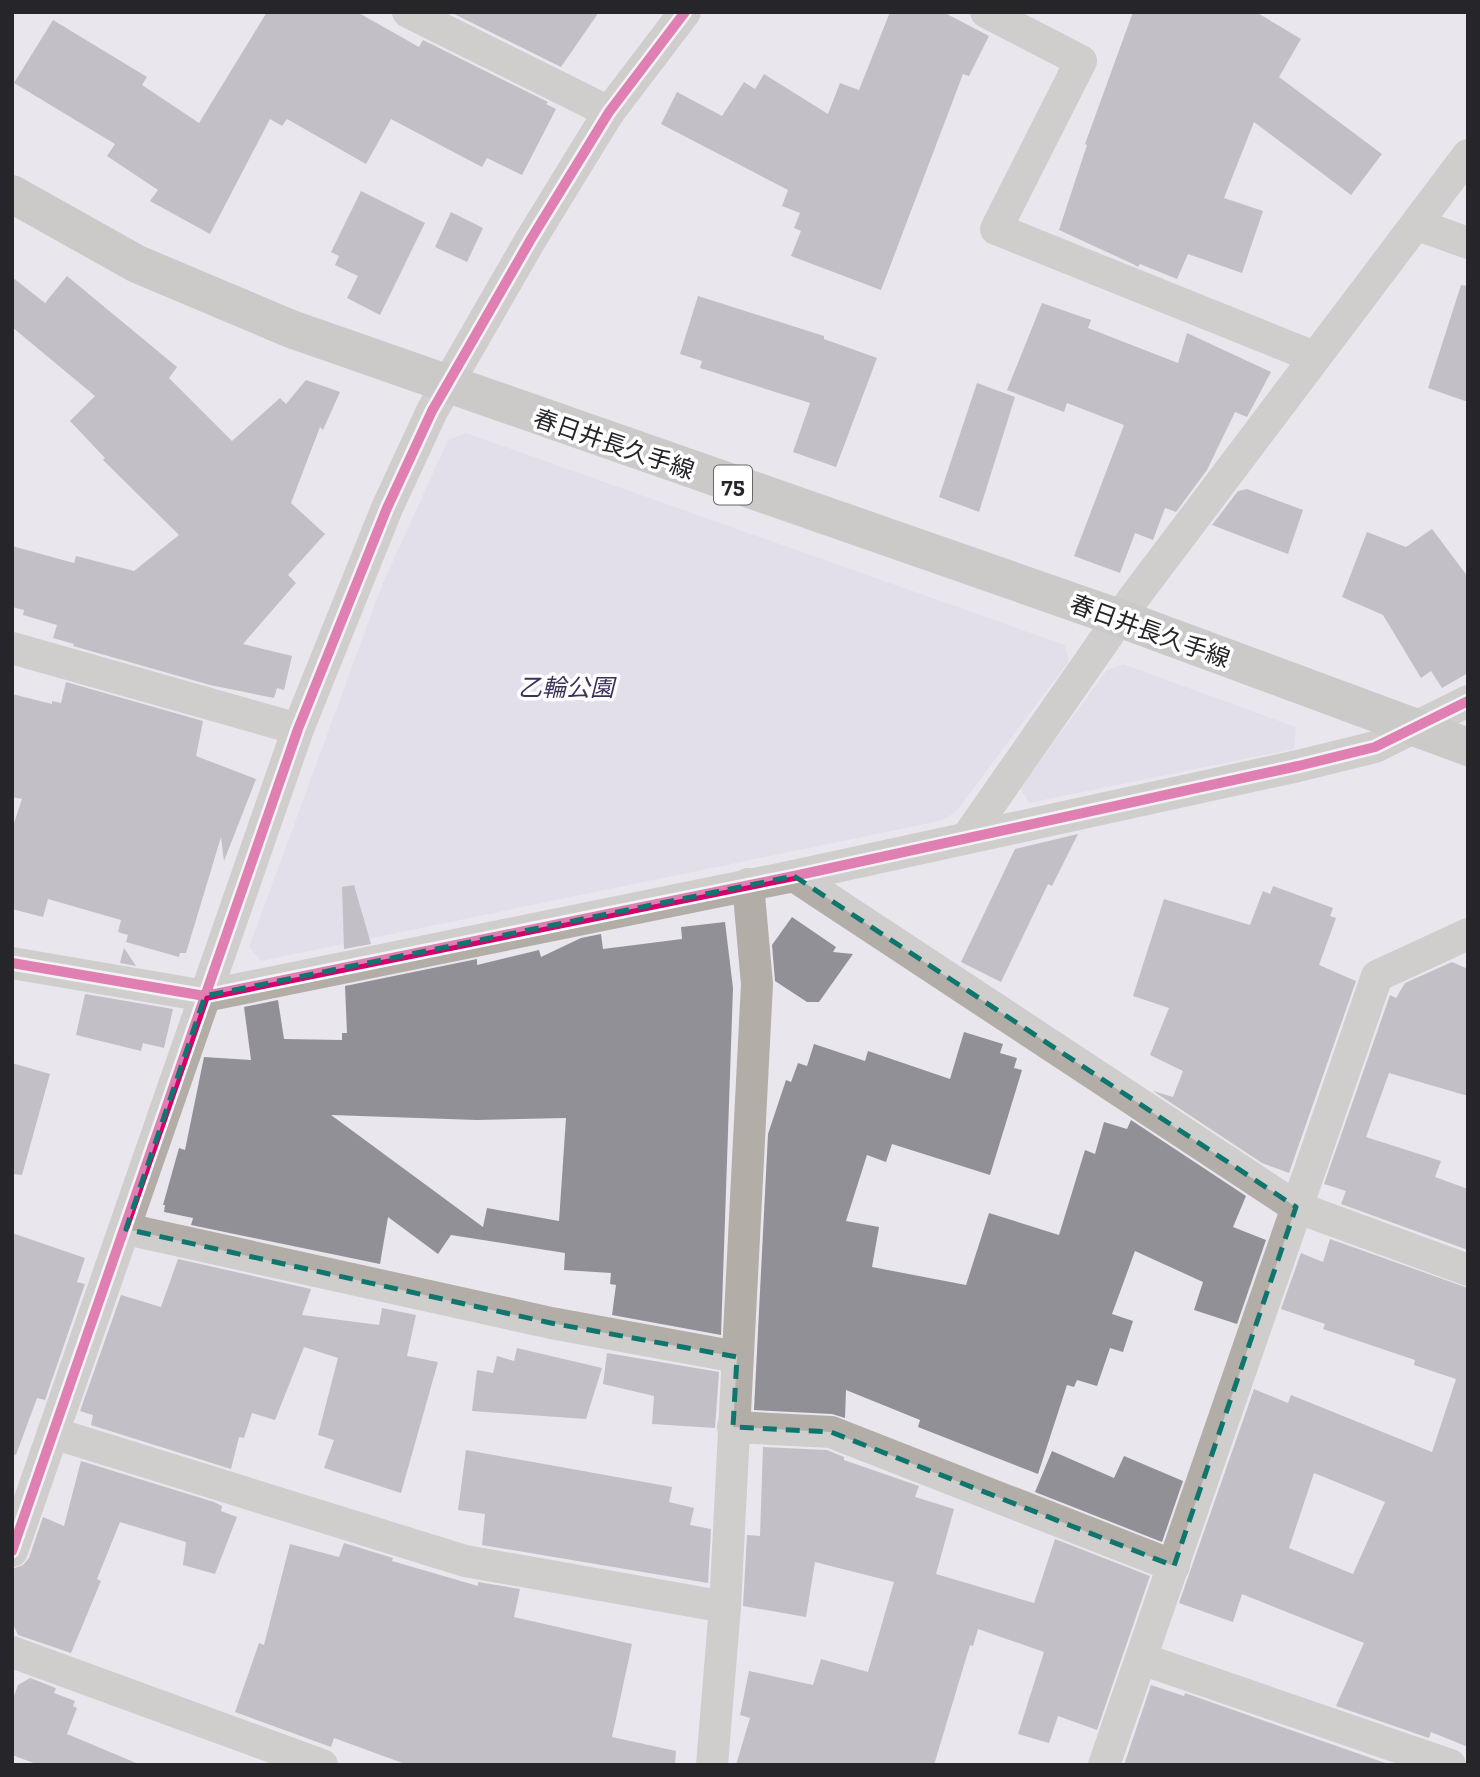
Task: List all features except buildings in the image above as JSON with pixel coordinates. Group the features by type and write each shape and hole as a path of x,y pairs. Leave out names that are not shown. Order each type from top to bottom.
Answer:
{"main road":[{"name":"春日井長久手線","path":"12,194 69,228 216,300 447,386 1119,618 1468,747"}],"street":[{"path":"408,12 609,112"},
{"path":"12,1551 298,729 387,508 432,411 531,239 609,112 685,12"},
{"path":"986,12 1081,61 996,229 1314,357"},
{"path":"968,836 1119,618 1314,357 1418,225 1468,155"},
{"path":"1418,225 1468,243"},
{"path":"12,648 298,729"},
{"path":"12,963 205,996 794,876 1298,766 1376,747 1468,701"},
{"path":"794,876 1296,1207 1468,1270"},
{"path":"712,1765 725,1607 757,984 748,884"},
{"path":"1104,1765 1377,976 1468,934"},
{"path":"126,1229 551,1323 737,1357"},
{"path":"733,1427 831,1432 1174,1566"},
{"path":"53,1433 465,1560 725,1607"},
{"path":"12,1652 322,1765"},
{"path":"1142,1659 1450,1765"}],"highlighted area":[{"path":"794,876 1296,1207 1174,1566 831,1432 733,1427 737,1357 551,1323 126,1229 205,996"}],"green space":[{"name":"乙輪公園","path":"466,433 1065,645 1069,661 955,813 940,821 261,961 249,947 382,585 448,440"},
{"path":"1123,664 1296,727 1294,749 1029,803 1020,788 1107,670"}],"cycle path":[{"path":"12,1551 298,729 387,508 432,411 531,239 609,112 685,12"},
{"path":"12,963 205,996 794,876 1298,766 1375,747 1468,701"}]}
